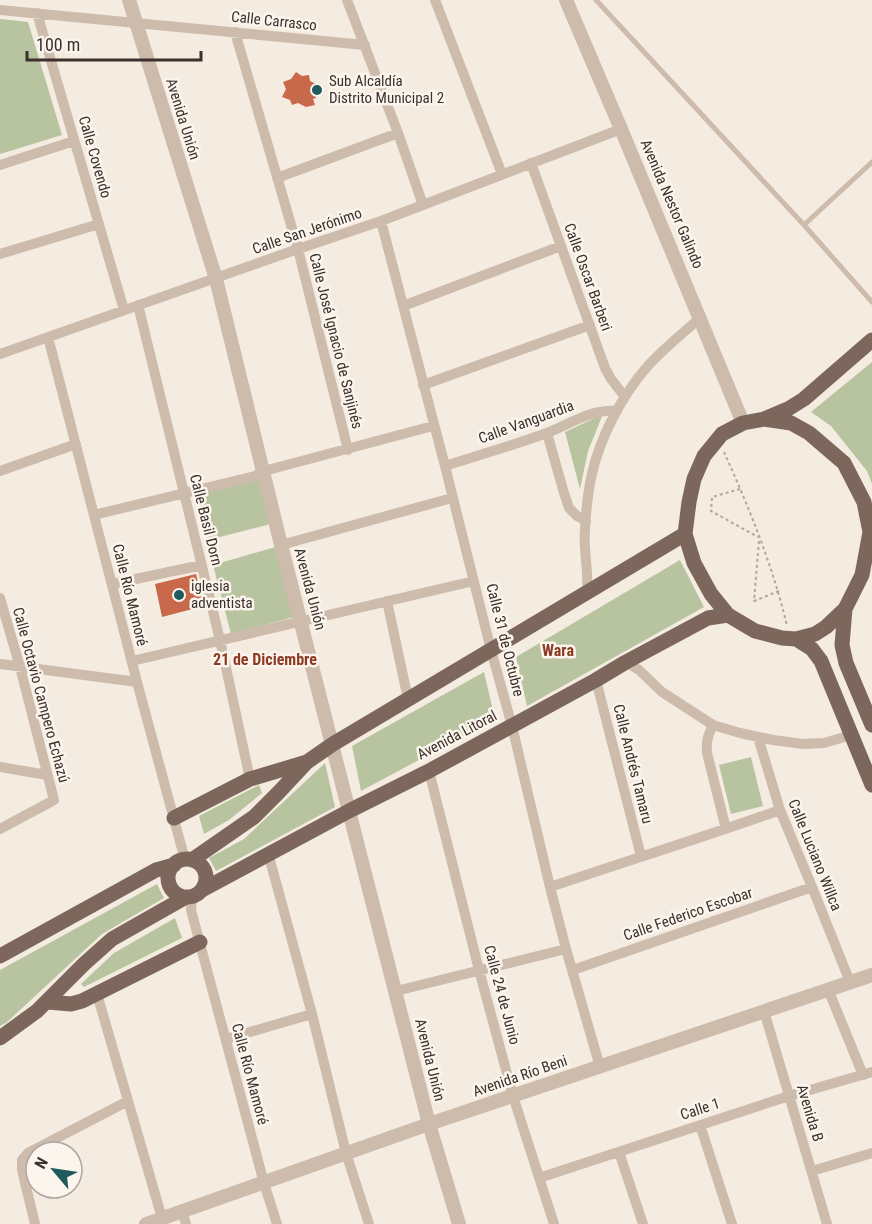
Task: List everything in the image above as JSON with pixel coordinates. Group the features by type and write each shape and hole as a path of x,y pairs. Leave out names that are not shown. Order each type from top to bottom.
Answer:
{"main road":[{"path":"764,419 791,423 809,433 844,463 864,502 871,530 862,575 845,609 815,634 782,638 755,631 728,615 711,594 693,563 685,534 689,502 694,479 704,456 722,434 742,423 764,419 788,409 804,399 872,340"},
{"path":"0,956 156,870 184,862 202,866 205,872 205,884 193,895 175,893 169,883 170,870 184,862 254,817 307,762 333,744 685,534"},
{"path":"845,609 842,645 846,663 872,725"},
{"name":"Avenida Litoral","path":"0,1038 48,1002 84,964 112,939 268,853 429,771 708,618 728,615"},
{"path":"793,638 812,649 821,661 872,785"},
{"path":"174,818 250,779 307,762"},
{"path":"48,1002 71,1004 82,1001 200,942"}],"street":[{"name":"Avenida Unión","path":"129,0 216,279 281,545 429,1124 459,1224"},
{"path":"347,0 423,205"},
{"path":"435,0 502,174"},
{"name":"Avenida Nestor Galindo","path":"566,0 742,423"},
{"name":"Calle Carrasco","path":"0,10 365,45"},
{"name":"Calle Covendo","path":"37,13 124,310"},
{"name":"Calle José Ignacio de Sanjinés","path":"235,32 298,249 348,450"},
{"name":"Calle San Jerónimo","path":"0,354 381,221 621,129"},
{"path":"277,178 398,134"},
{"path":"0,165 74,141"},
{"name":"Calle Oscar Barberi","path":"531,163 605,368 625,397"},
{"name":"Calle 31 de Octubre","path":"381,221 512,726 566,949 600,1066"},
{"path":"0,254 99,224"},
{"path":"403,306 561,246"},
{"name":"Calle Basil Dorn","path":"138,305 220,640 250,779"},
{"path":"586,593 588,580 585,531 592,473 608,427 634,383 647,367 700,318"},
{"path":"423,385 590,325"},
{"name":"Calle Río Mamoré","path":"48,337 184,862"},
{"name":"Calle Vanguardia","path":"445,466 547,433 597,412 617,411"},
{"path":"94,515 255,476 264,471 433,426"},
{"path":"547,433 569,508 586,521"},
{"path":"0,471 76,444"},
{"path":"281,545 452,498"},
{"path":"112,584 202,565"},
{"path":"132,661 474,581"},
{"name":"Calle Octavio Campero Echazú","path":"0,598 54,800 0,829"},
{"path":"387,601 408,699"},
{"path":"626,662 639,670 662,692 713,725 758,737 803,744 824,743 851,735"},
{"path":"0,664 137,682"},
{"name":"Calle Andrés Tamaru","path":"596,680 641,856"},
{"path":"713,725 707,735 706,753 726,829"},
{"name":"Calle Luciano Willca","path":"758,737 780,810 850,982"},
{"path":"0,767 47,776"},
{"name":"Calle 24 de Junio","path":"429,771 513,1096 554,1224"},
{"path":"550,887 780,810"},
{"path":"268,853 312,1014 346,1153 369,1224"},
{"name":"Calle Federico Escobar","path":"573,970 812,887"},
{"name":"Calle Río Mamoré","path":"193,895 191,910 277,1224"},
{"path":"396,991 566,949"},
{"name":"Avenida Río Beni","path":"146,1224 162,1218 184,1217 264,1183 346,1153 872,975"},
{"path":"828,990 867,1074"},
{"path":"97,994 162,1218"},
{"name":"Avenida B","path":"764,1011 827,1224"},
{"path":"226,1039 312,1014"},
{"name":"Calle 1","path":"539,1178 789,1096 867,1074"},
{"path":"35,1224 22,1170 22,1160 28,1153 128,1101"},
{"path":"700,1125 732,1224"},
{"path":"619,1152 643,1224"},
{"path":"812,1171 872,1153"}],"lane":[{"path":"596,0 872,302"},
{"path":"804,225 872,162"}],"path":[{"path":"718,438 741,489 779,591 793,638"},
{"path":"741,489 712,497 711,511 759,537"},
{"path":"759,537 754,602 779,591"}],"green space":[{"path":"0,19 28,22 62,135 0,154"},
{"path":"872,362 872,484 867,471 831,426 811,412"},
{"path":"603,414 588,451 580,489 565,432"},
{"path":"260,479 271,524 208,540 197,495"},
{"path":"279,546 298,616 231,634 213,565"},
{"path":"680,560 704,607 527,706 516,657"},
{"path":"484,672 495,719 361,791 352,746"},
{"path":"751,757 763,806 731,814 719,765"},
{"path":"325,763 335,807 216,871 209,858 244,839"},
{"path":"259,785 262,793 229,820 204,834 199,816"},
{"path":"157,884 164,898 102,934 0,1026 0,970"},
{"path":"175,918 182,938 84,987 81,984 114,953"}],"building":[{"path":"296,72 302,76 309,75 310,81 318,85 315,91 316,98 313,99 315,105 306,107 298,103 292,105 290,100 282,97 286,89 283,82 291,79"},
{"name":"iglesia adventista","path":"196,574 204,606 162,617 155,584"}],"place":[{"name":"Sub Alcaldía Distrito Municipal 2","path":"317,90"},
{"name":"iglesia adventista","path":"179,595"}],"district":[{"name":"Wara","path":"558,650"},
{"name":"21 de Diciembre","path":"265,659"}]}
